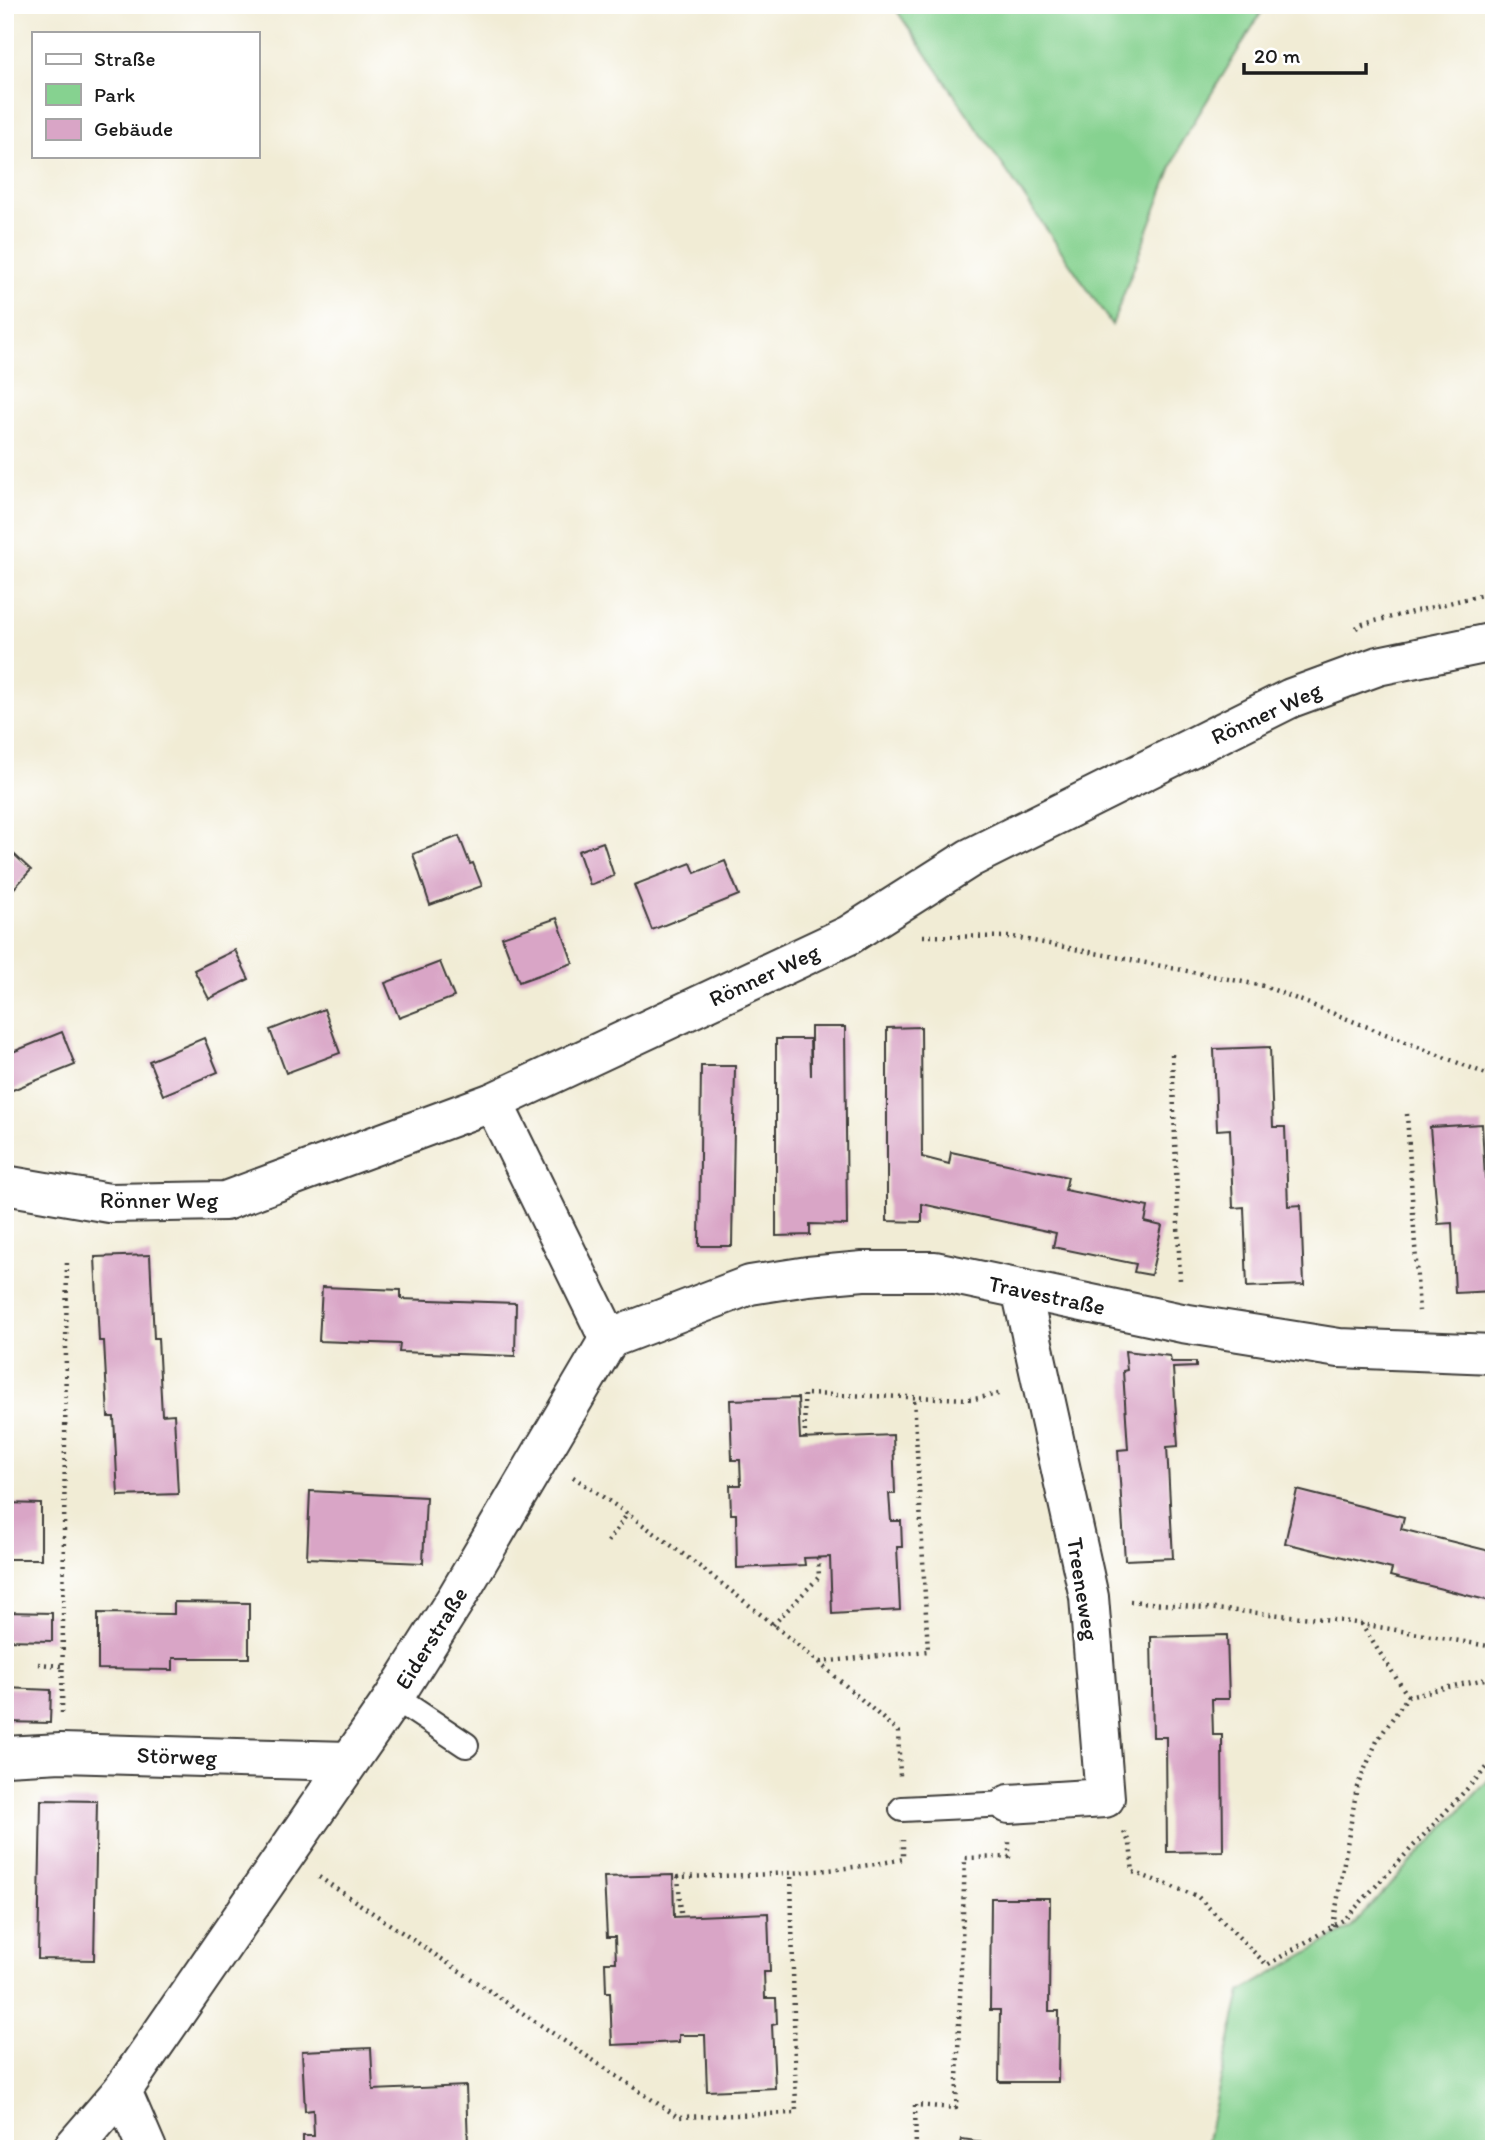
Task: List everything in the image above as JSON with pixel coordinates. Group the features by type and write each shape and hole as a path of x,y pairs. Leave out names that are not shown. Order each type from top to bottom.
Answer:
{"street":[{"name":"Rönner Weg","path":"5,1185 109,1203 225,1201 493,1102 849,935 970,858 1291,698 1378,666 1494,642"},
{"path":"493,1102 609,1339"},
{"name":"Travestraße","path":"609,1339 750,1285 863,1271 935,1271 1182,1323 1339,1348 1494,1354"},
{"name":"Treeneweg","path":"1021,1289 1089,1597 1105,1798"},
{"name":"Eiderstraße","path":"72,2149 122,2091 394,1697 609,1339"},
{"name":"Störweg","path":"5,1756 61,1753 349,1761"},
{"path":"1009,1804 1105,1798"},
{"path":"122,2091 147,2149"}],"lane":[{"path":"394,1697 466,1745"},
{"path":"902,1809 1009,1804"}],"path":[{"path":"910,936 1013,937 1264,986 1494,1077"},
{"path":"1172,1054 1182,1323"},
{"path":"1407,1114 1422,1351"},
{"path":"61,1753 67,1258"},
{"path":"805,1439 804,1394 974,1399 1042,1385"},
{"path":"820,1662 928,1651 914,1397"},
{"path":"540,1456 628,1513 820,1662 898,1732 903,1859 856,1868 678,1877 681,1913"},
{"path":"608,1542 628,1513"},
{"path":"773,1625 819,1577 818,1558"},
{"path":"1089,1597 1361,1624 1494,1647"},
{"path":"1361,1624 1408,1696"},
{"path":"38,1664 62,1666"},
{"path":"1333,1927 1357,1787 1377,1741 1408,1696 1494,1677"},
{"path":"1105,1798 1130,1844 1133,1872 1196,1896 1267,1965 1345,1919 1494,1760"},
{"path":"916,2149 915,2105 956,2108 965,1858 1009,1857 1009,1804"},
{"path":"284,1854 678,2118 796,2113 791,1873"}],"green space":[{"path":"893,5 1266,5 1181,143 1112,325"},
{"path":"1494,1774 1494,2149 1205,2149 1241,1992 1351,1927"}],"building":[{"path":"459,836 482,886 430,905 413,854"},
{"path":"603,842 614,876 590,885 578,851"},
{"path":"5,846 31,870 5,898"},
{"path":"725,861 739,895 652,930 634,885 691,863 695,873"},
{"path":"557,918 573,963 519,982 502,937"},
{"path":"235,950 249,979 209,999 194,970"},
{"path":"440,962 454,997 399,1018 385,983"},
{"path":"324,1009 340,1053 286,1073 270,1030"},
{"path":"811,1027 845,1027 847,1225 810,1224 810,1235 776,1236 776,1039 810,1039 811,1076"},
{"path":"921,1027 922,1157 949,1164 951,1152 1068,1177 1065,1190 1148,1207 1145,1222 1162,1226 1151,1275 1134,1272 1136,1264 1053,1247 1056,1233 922,1204 922,1222 887,1221 887,1028"},
{"path":"62,1032 75,1065 5,1093 5,1055"},
{"path":"204,1038 218,1072 163,1095 149,1061"},
{"path":"1270,1047 1273,1127 1285,1127 1288,1206 1301,1205 1304,1285 1247,1287 1244,1207 1233,1208 1230,1129 1217,1130 1214,1049"},
{"path":"701,1066 735,1066 732,1246 699,1246"},
{"path":"1482,1124 1485,1178 1489,1178 1494,1220 1494,1291 1455,1293 1452,1223 1438,1224 1430,1127"},
{"path":"150,1255 154,1338 158,1338 162,1415 174,1414 178,1494 118,1496 114,1417 108,1417 104,1341 99,1341 95,1257"},
{"path":"322,1287 401,1290 401,1299 516,1303 515,1356 399,1352 400,1344 319,1341"},
{"path":"1125,1351 1170,1356 1171,1362 1196,1362 1196,1367 1173,1368 1178,1446 1167,1447 1173,1558 1125,1560 1118,1450 1128,1449 1123,1371 1127,1370"},
{"path":"798,1398 800,1439 893,1435 895,1494 889,1494 891,1521 901,1521 902,1547 897,1547 900,1610 832,1614 830,1557 804,1558 805,1565 737,1568 736,1514 731,1514 730,1485 741,1485 740,1460 732,1460 730,1400"},
{"path":"1297,1490 1404,1517 1401,1529 1494,1552 1494,1602 1390,1576 1392,1569 1285,1543"},
{"path":"310,1491 426,1497 423,1563 307,1558"},
{"path":"5,1503 41,1504 41,1559 5,1559"},
{"path":"174,1602 249,1603 249,1658 173,1658 173,1670 98,1669 98,1613 174,1614"},
{"path":"5,1612 52,1613 52,1641 5,1640"},
{"path":"1227,1635 1229,1699 1212,1699 1213,1735 1222,1735 1223,1851 1167,1852 1166,1737 1153,1737 1151,1637"},
{"path":"5,1688 51,1690 50,1723 5,1722"},
{"path":"41,1800 97,1801 94,1960 38,1959"},
{"path":"673,1875 674,1917 768,1913 770,1972 764,1972 765,1998 776,1998 777,2024 772,2025 775,2088 707,2091 705,2035 679,2035 679,2042 612,2045 610,1992 606,1992 605,1962 616,1962 615,1937 607,1937 604,1877"},
{"path":"991,1898 1050,1898 1049,2011 1059,2011 1058,2082 999,2082 1000,2010 990,2010"},
{"path":"371,2048 373,2090 466,2086 468,2145 462,2145 462,2149 303,2149 303,2136 314,2136 313,2110 305,2111 302,2051"},
{"path":"962,2139 1018,2147 960,2149"}]}
